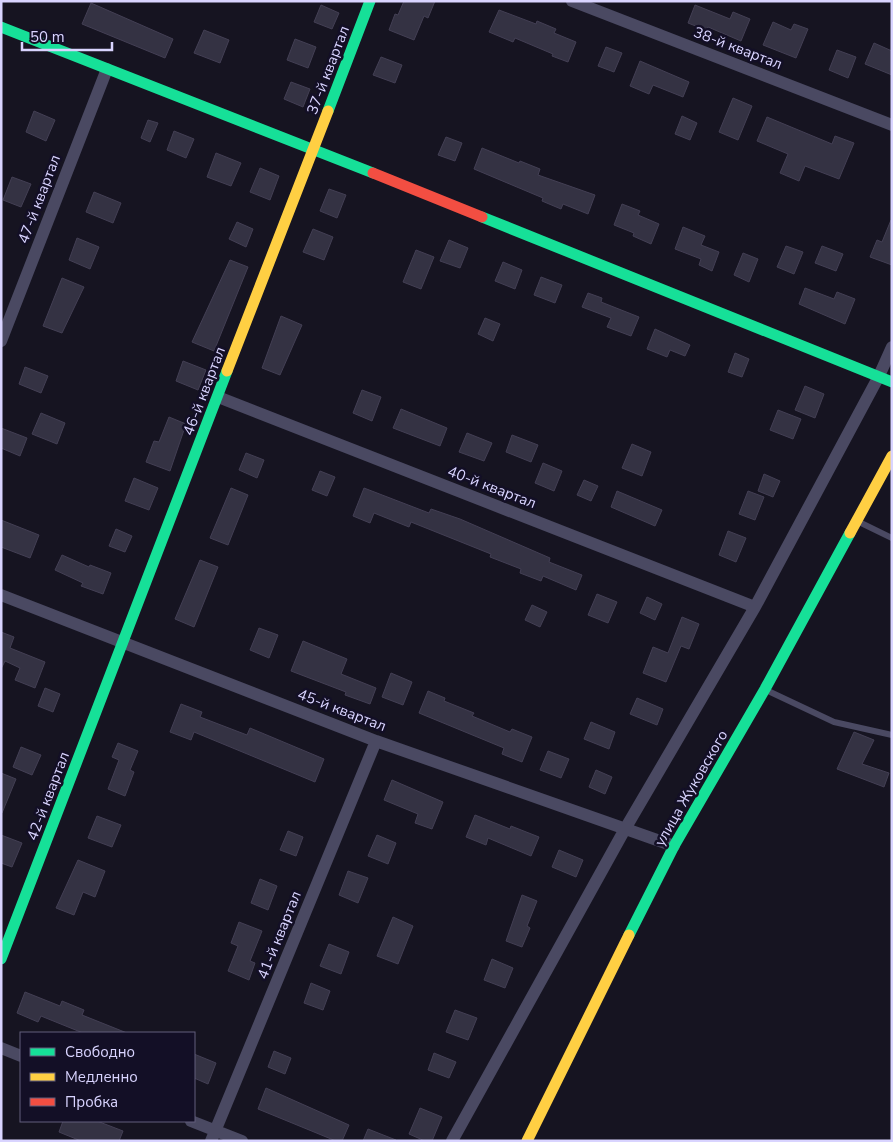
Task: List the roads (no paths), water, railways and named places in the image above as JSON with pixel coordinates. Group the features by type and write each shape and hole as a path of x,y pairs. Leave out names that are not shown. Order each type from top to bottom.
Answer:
{"street":[{"name":"37-й квартал","path":"314,149 370,1"},
{"name":"38-й квартал","path":"572,1 892,125"},
{"path":"1,27 314,149 892,382"},
{"name":"47-й квартал","path":"1,340 108,69"},
{"name":"46-й квартал","path":"123,643 314,149"},
{"path":"452,1141 625,829 755,607 879,376 892,347"},
{"name":"40-й квартал","path":"218,397 755,607"},
{"name":"улица Жуковского","path":"527,1141 674,846 764,689 856,520 887,476 892,456"},
{"name":"45-й квартал","path":"1,595 376,741 674,846"},
{"name":"42-й квартал","path":"1,959 123,643"},
{"name":"41-й квартал","path":"213,1136 376,741"},
{"path":"1,1048 20,1056"},
{"path":"192,1122 213,1136 242,1141"}],"lane":[{"path":"856,520 892,538"},
{"path":"764,689 834,722 892,735"}]}
